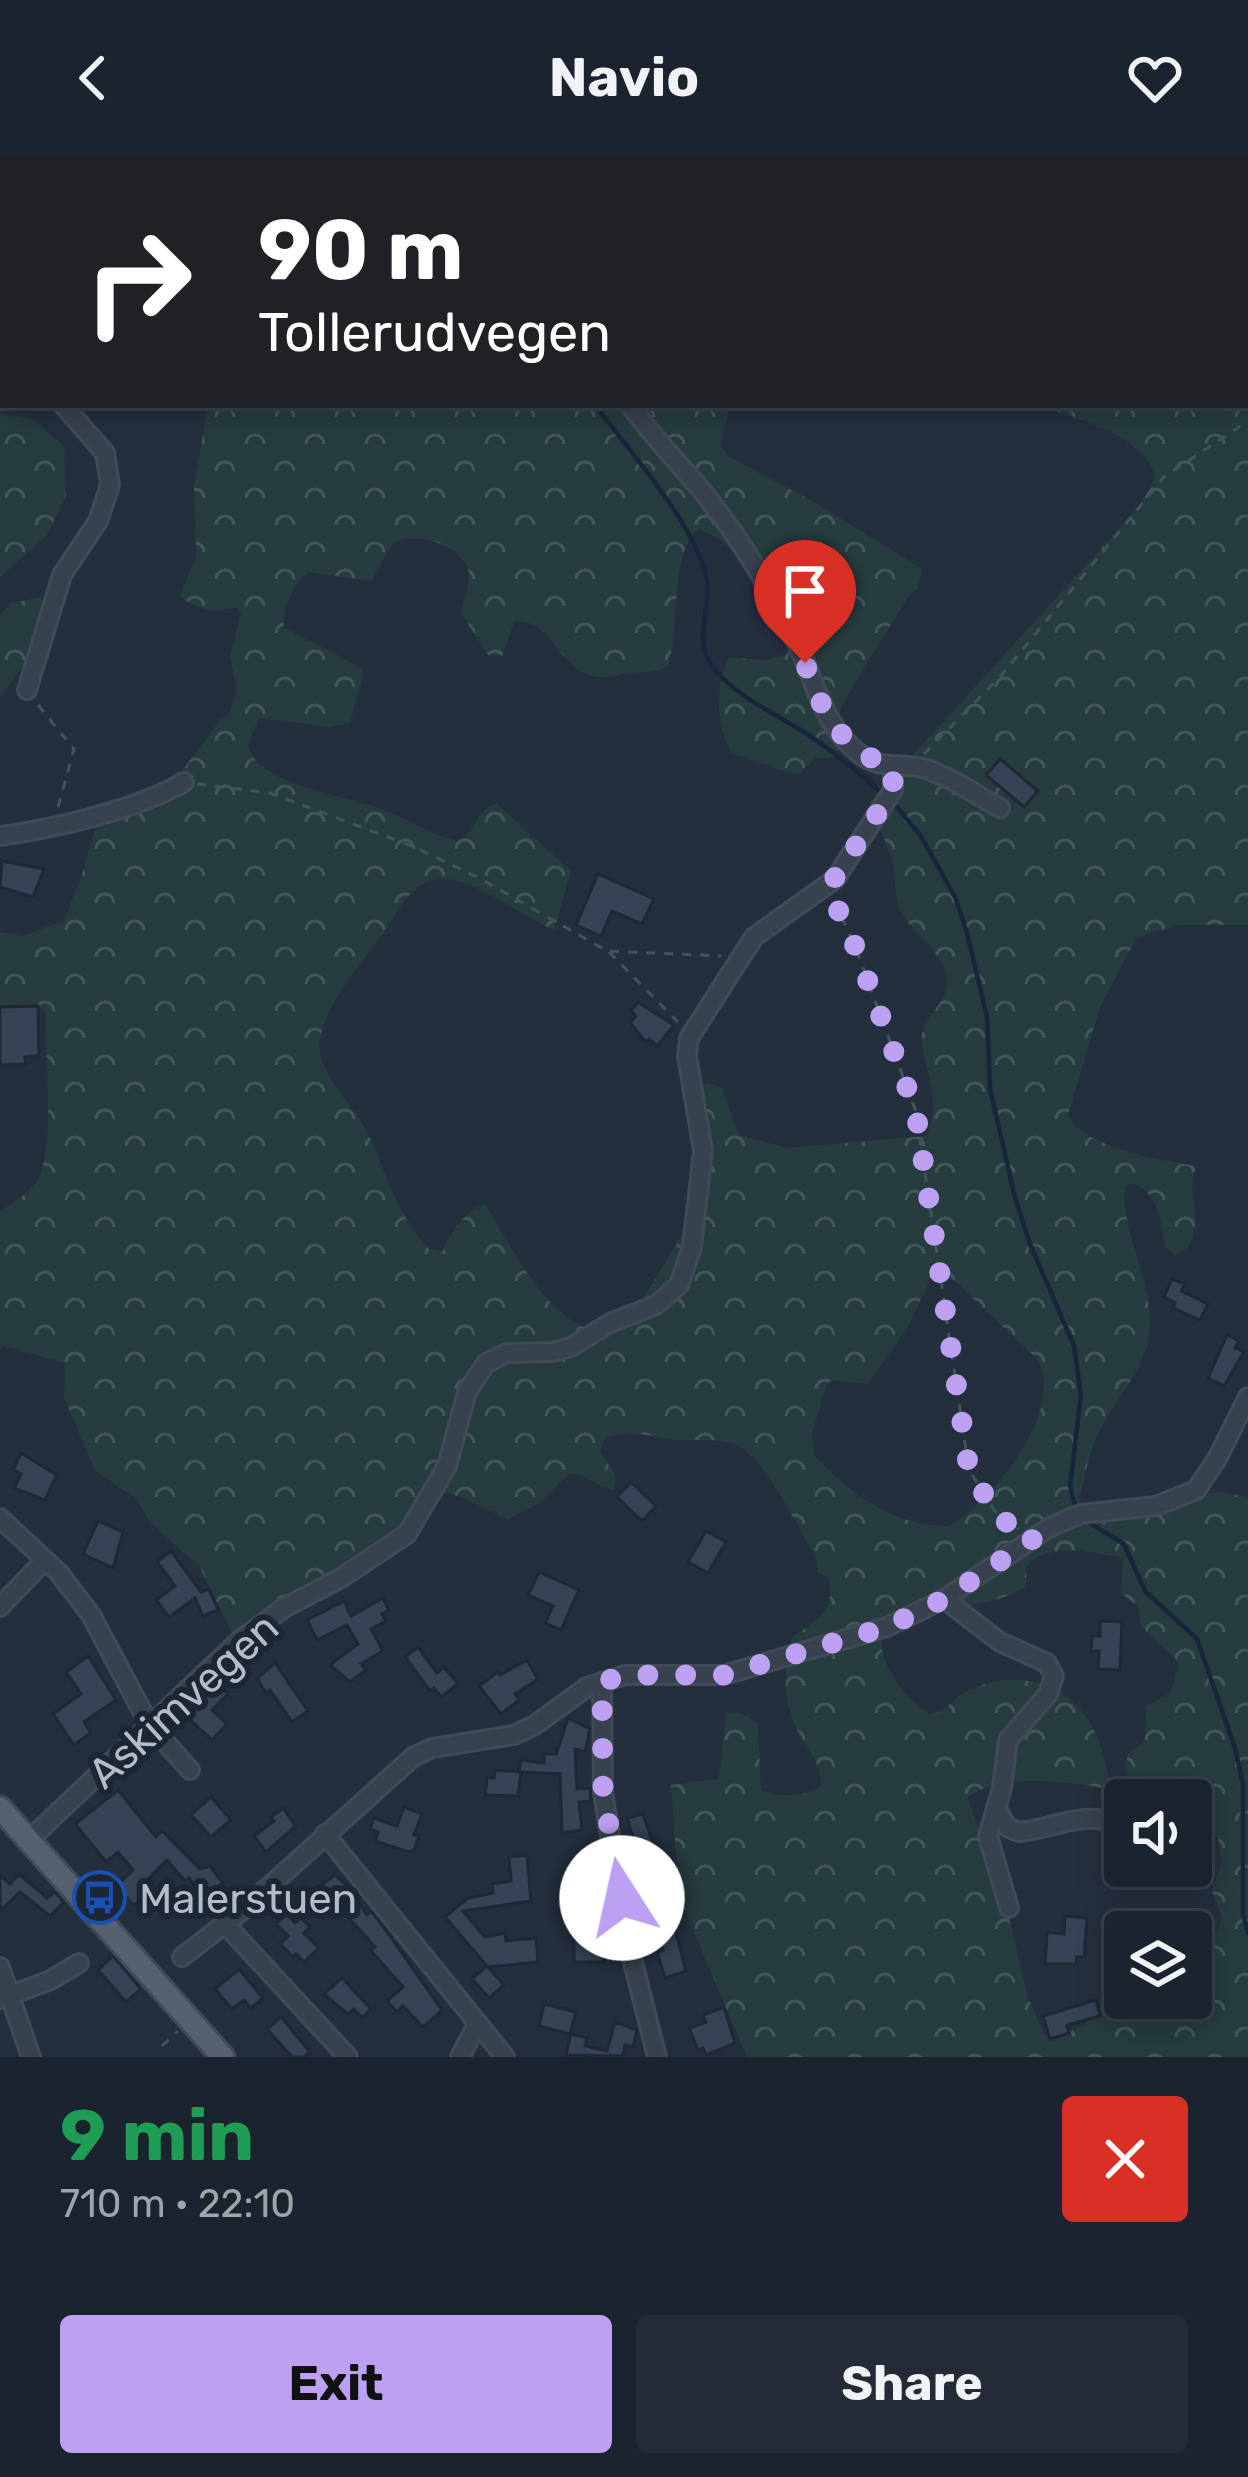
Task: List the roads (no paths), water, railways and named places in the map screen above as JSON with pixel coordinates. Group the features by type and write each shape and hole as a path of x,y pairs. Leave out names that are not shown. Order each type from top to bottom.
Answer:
{"main road":[{"path":"0,1808 223,2057"}],"street":[{"path":"27,690 62,574 98,521 110,485 105,453 66,408"},
{"path":"632,408 707,498 767,586 819,703 839,733 864,757 901,768 923,768 1000,808"},
{"name":"Askimvegen","path":"29,1840 240,1640 407,1534 442,1477 467,1391 486,1363 507,1352 572,1347 610,1323 656,1305 679,1285 692,1247 703,1151 687,1056 689,1038 740,956 763,930 828,888 893,790 901,768"},
{"path":"0,836 163,794 184,782"},
{"path":"182,1957 413,1757 432,1748 514,1735 536,1726 587,1687 625,1675 724,1675 887,1627 944,1599 1036,1537 1081,1514 1156,1506 1196,1490 1248,1397"},
{"path":"0,1518 45,1560 93,1618 149,1724 190,1770"},
{"path":"0,1607 45,1560"},
{"path":"944,1599 1000,1642 1047,1663 1054,1676 1048,1694 1008,1740 988,1836 1009,1909"},
{"path":"602,1682 603,1792 627,1938 658,2057"},
{"path":"996,1807 1007,1827 1019,1832 1104,1819"},
{"path":"325,1834 505,2057"},
{"path":"225,1924 348,2057"},
{"path":"6,1996 51,1980 79,1963"},
{"path":"0,1967 6,1996 31,2057"},
{"path":"460,2057 478,2023"}],"waterway":[{"path":"597,408 658,487 699,555 707,587 704,645 712,666 739,692 817,741 882,793"},
{"path":"891,800 921,836 956,899 967,933 987,1017 990,1088 1014,1194 1074,1346 1081,1395 1070,1486 1076,1510"},
{"path":"1083,1519 1124,1544 1145,1591 1197,1639 1243,1784 1243,1914 1248,1933"}],"place":[{"name":"Malerstuen","path":"100,1898"}]}
